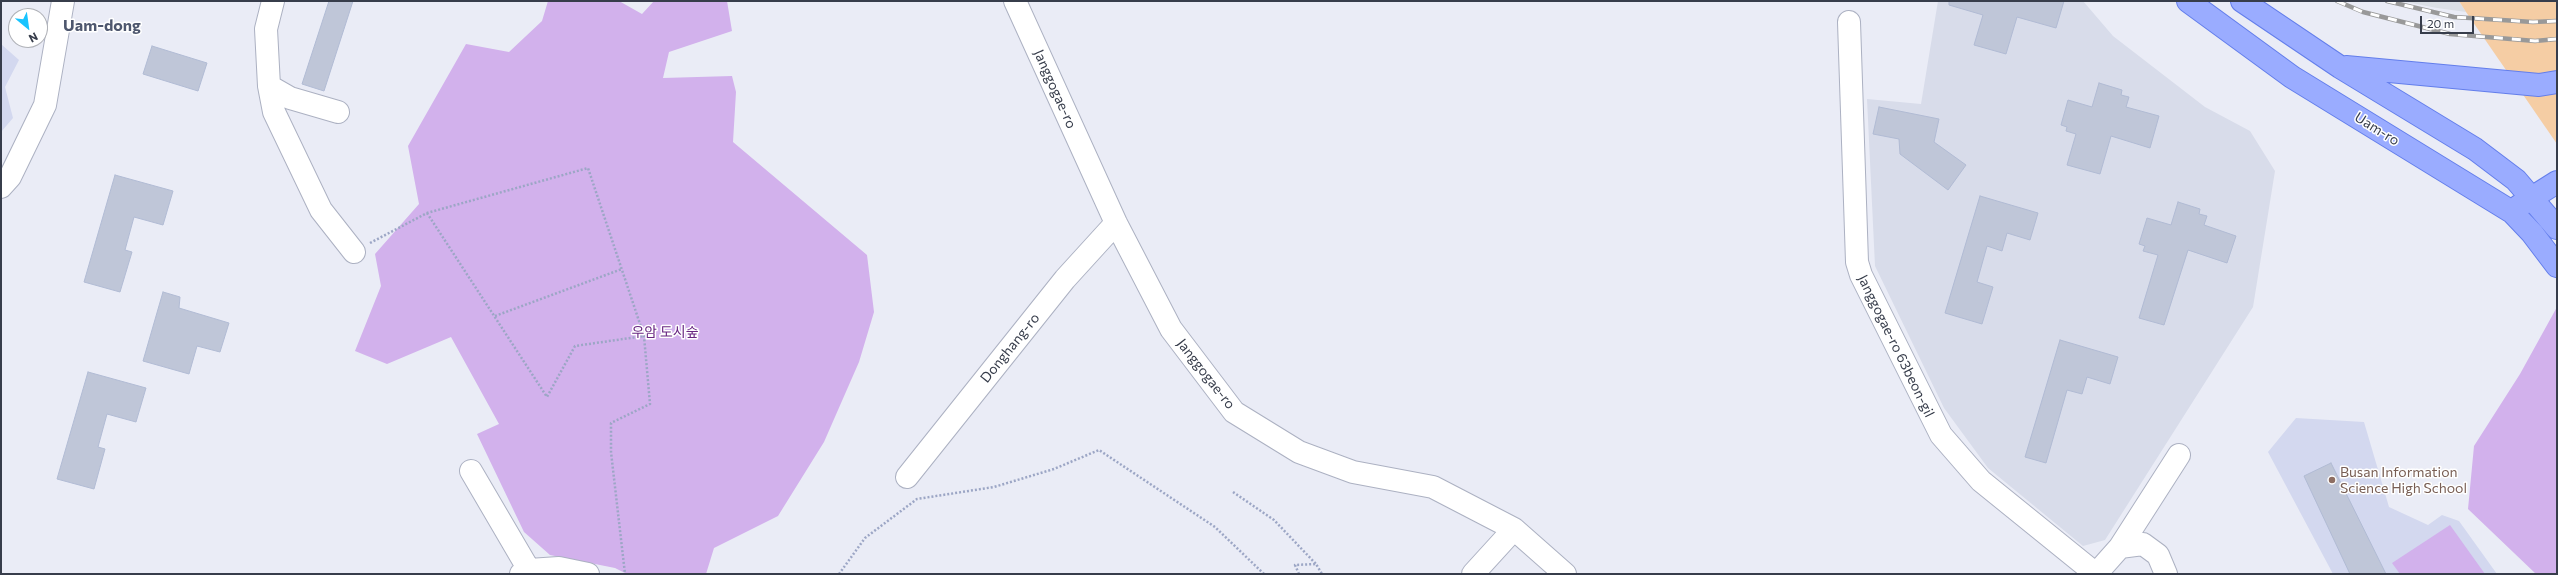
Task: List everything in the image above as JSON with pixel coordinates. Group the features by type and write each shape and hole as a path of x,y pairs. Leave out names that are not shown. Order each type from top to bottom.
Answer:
{"main road":[{"name":"Uam-ro","path":"2188,1 2292,77 2512,212 2532,233 2557,266"},
{"path":"2242,1 2338,66 2475,148 2516,180 2555,222 2532,233"},
{"path":"2338,66 2539,84 2557,82"},
{"path":"2512,212 2557,182"}],"street":[{"path":"1,187 10,177 45,105 63,1"},
{"path":"273,1 266,29 269,86 274,112 321,210 354,252"},
{"name":"Janggogae-ro","path":"1015,1 1116,223 1171,329 1234,412 1299,452 1353,472 1433,487 1514,530 1565,574"},
{"name":"Janggogae-ro 63beon-gil","path":"1849,22 1857,262 1861,275 1941,435 1982,481 2096,574"},
{"path":"269,86 290,98 338,112"},
{"name":"Donghang-ro","path":"907,477 1065,279 1116,223"},
{"path":"2096,574 2120,547 2179,455"},
{"path":"471,471 525,572 560,568 588,574"},
{"path":"1473,574 1514,530"},
{"path":"2120,547 2143,544 2158,555 2166,574"}],"path":[{"path":"354,252 427,213 588,168 644,336 650,404 611,423 611,452 625,574"},
{"path":"427,213 547,397 575,346 644,336"},
{"path":"495,316 622,269"},
{"path":"839,574 865,538 917,499 994,486 1054,469 1099,450 1215,527 1264,574"},
{"path":"1233,492 1274,520 1316,564 1322,574"},
{"path":"1298,574 1295,565 1316,564"}],"shaded area":[{"path":"1938,1 2083,1 2113,36 2205,107 2250,131 2275,171 2253,307 2105,540 2083,546 1988,468 1944,408 1875,266 1867,99 1921,104"},
{"path":"2401,1 2459,1 2466,12 2437,8"},
{"path":"2459,1 2557,1 2557,144 2466,12"},
{"path":"1,44 19,60 5,87 13,118 1,132"},
{"name":"Busan Information Science High School","path":"2296,418 2364,422 2389,507 2428,525 2442,515 2459,521 2497,574 2333,574 2268,452"}],"green space":[{"name":"우암 도시숲","path":"548,1 619,1 642,14 654,1 727,1 732,31 669,52 663,78 732,76 736,92 733,142 867,255 874,312 859,362 824,442 778,516 714,548 706,574 627,574 615,568 550,555 524,532 477,434 499,424 451,337 387,364 355,351 381,286 375,254 419,204 408,146 466,44 509,52 542,21"},
{"path":"2557,307 2557,574 2536,574 2468,509 2474,446 2520,374"},
{"path":"2450,525 2485,574 2400,574 2392,563"}],"building":[{"path":"329,1 353,1 324,91 302,84"},
{"path":"1949,1 2064,1 2056,28 2017,17 2006,54 1974,45 1983,15 1949,5"},
{"path":"152,46 207,63 198,91 143,74"},
{"path":"2099,83 2122,90 2121,95 2129,97 2126,107 2159,116 2150,148 2111,136 2100,174 2067,165 2076,134 2066,131 2067,127 2061,125 2068,100 2092,107"},
{"path":"1879,107 1939,119 1934,142 1966,165 1948,190 1900,154 1899,139 1873,134"},
{"path":"115,175 173,191 163,225 134,217 125,250 132,252 120,292 84,282"},
{"path":"1980,196 2038,213 2030,240 2007,233 2002,251 1987,246 1977,282 1993,287 1982,324 1945,313"},
{"path":"2178,202 2200,209 2199,214 2207,216 2204,225 2236,236 2227,263 2188,250 2164,325 2139,318 2158,255 2143,251 2145,246 2139,244 2147,218 2171,225"},
{"path":"163,292 180,297 179,308 229,323 220,352 197,346 189,374 143,361"},
{"path":"2060,340 2118,357 2110,384 2087,377 2082,394 2067,390 2046,463 2025,457"},
{"path":"88,372 146,388 136,422 107,414 98,447 105,449 94,489 57,479"},
{"path":"2331,463 2386,574 2350,574 2304,476"}],"railway":[{"path":"2337,1 2363,12 2450,34 2535,41 2557,39"},
{"path":"2387,1 2454,17 2533,22 2557,21"}],"place":[{"name":"Busan Information Science High School","path":"2332,480"}],"district":[{"name":"Uam-dong","path":"102,26"}]}
